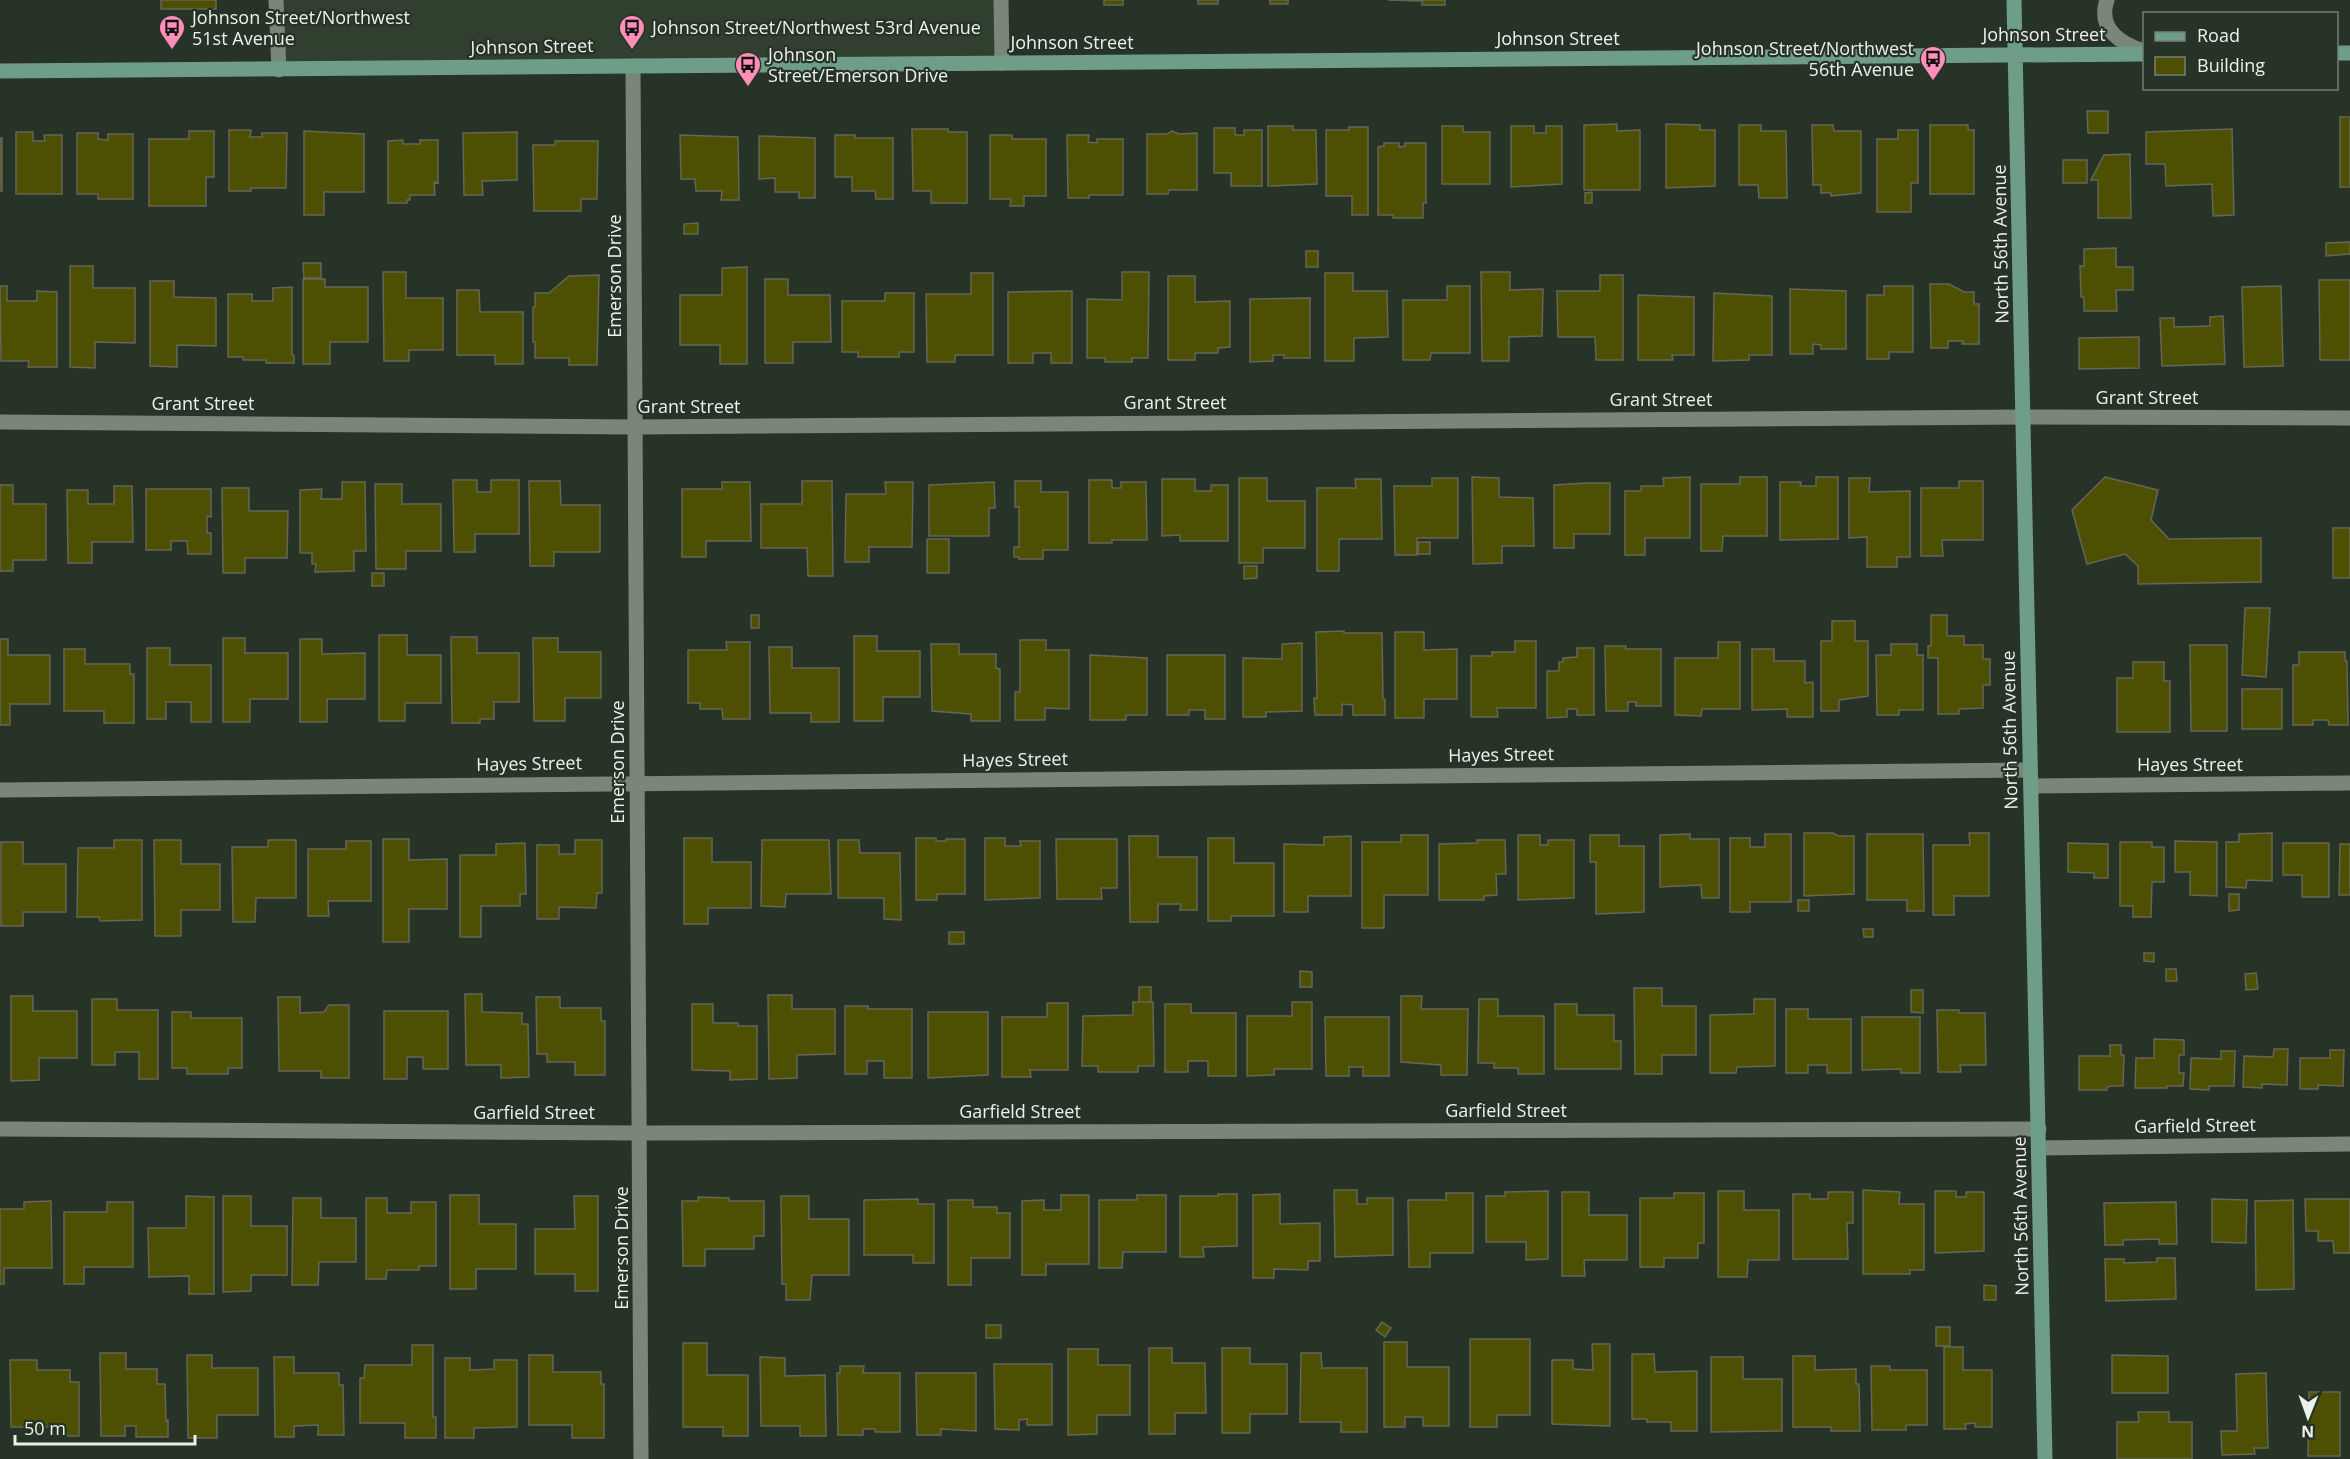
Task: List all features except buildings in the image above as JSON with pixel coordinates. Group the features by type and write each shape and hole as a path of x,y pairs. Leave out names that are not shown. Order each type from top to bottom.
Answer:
{"street":[{"path":"276,0 279,69"},
{"path":"1001,0 1002,63"},
{"name":"North 56th Avenue","path":"2014,0 2045,1459"},
{"path":"2107,0 2104,13 2110,30 2123,44 2143,51"},
{"name":"Johnson Street","path":"0,71 2016,55 2143,52"},
{"name":"Emerson Drive","path":"633,66 641,1133 641,1459"},
{"name":"Grant Street","path":"0,422 635,427 2024,417 2350,418"},
{"name":"Hayes Street","path":"0,790 2030,770"},
{"name":"Hayes Street","path":"2031,786 2350,783"},
{"name":"Garfield Street","path":"0,1129 641,1133 2039,1129"},
{"name":"Garfield Street","path":"2040,1148 2350,1144"}],"shaded area":[{"path":"278,0 1001,0 1002,63 279,70"}],"place":[{"name":"Johnson Street/Northwest 51st Avenue","path":"172,51"},
{"name":"Johnson Street/Northwest 53rd Avenue","path":"632,51"},
{"name":"Johnson Street/Northwest 56th Avenue","path":"1933,82"},
{"name":"Johnson Street/Emerson Drive","path":"748,88"}]}
